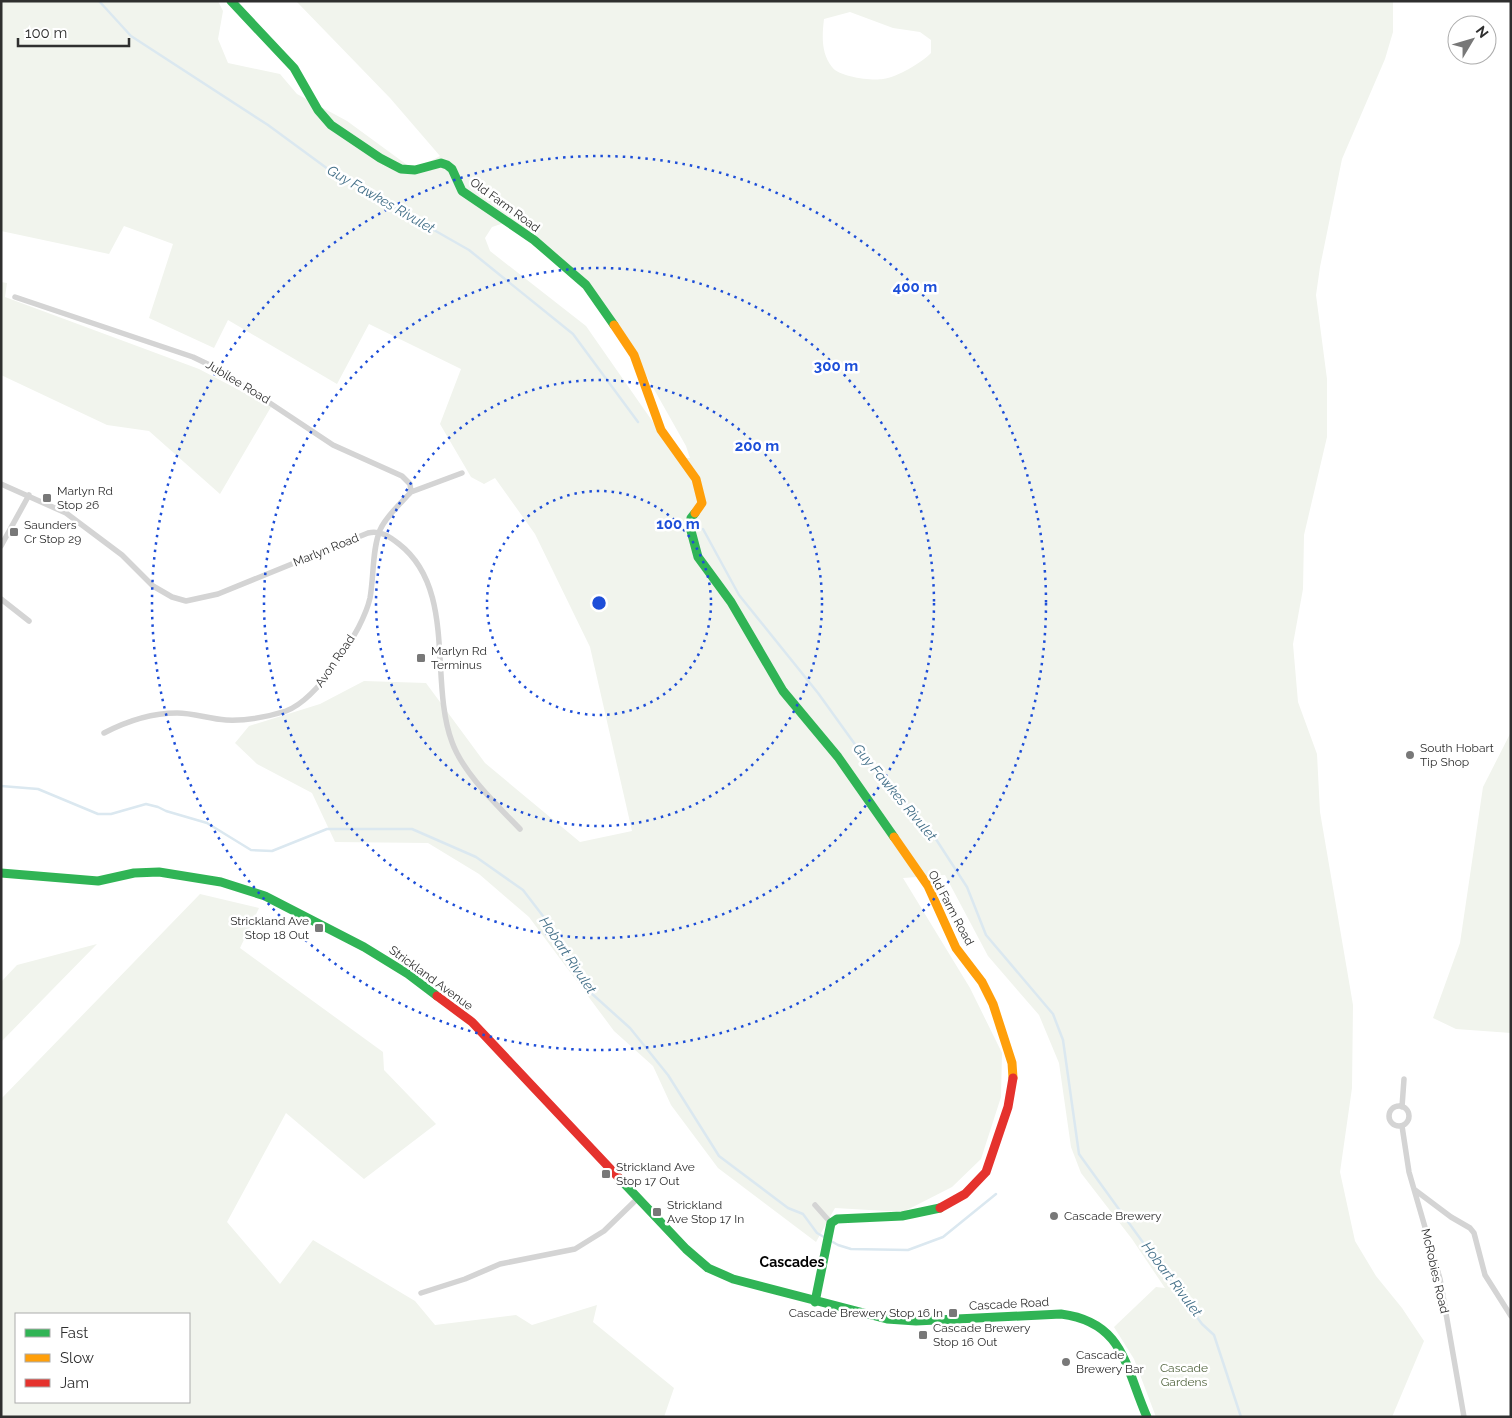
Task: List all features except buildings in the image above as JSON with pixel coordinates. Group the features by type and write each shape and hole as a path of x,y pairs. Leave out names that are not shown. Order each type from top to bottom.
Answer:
{"street":[{"name":"Old Farm Road","path":"231,1 294,68 318,110 331,125 380,158 402,169 415,170 441,163 447,165 452,169 462,191 534,240 586,285 634,355 661,430 696,479 702,504 691,518 690,527 698,557 731,602 773,676 838,757 928,886 950,937 982,982 993,1004 1002,1026 1012,1063 1013,1078 1008,1107 986,1172 965,1194 952,1203 936,1209 902,1216 837,1219 831,1223"},
{"name":"Jubilee Road","path":"16,297 193,358 220,370 333,445 402,476 410,484 411,492"},
{"path":"462,474 411,492 388,518 379,532 395,541 411,554 430,588 434,602 446,714 456,752 492,799 520,829"},
{"name":"Marlyn Road","path":"1,484 66,512 122,555 153,586 172,597 186,601 212,596 368,533 379,532"},
{"path":"1,546 28,495"},
{"name":"Avon Road","path":"104,733 132,720 156,715 188,714 226,720 264,717 288,710 306,699 331,669 365,613 372,584 379,532"},
{"path":"1,599 29,621"},
{"name":"Strickland Avenue","path":"1,873 92,881 134,873 159,872 221,882 250,890 282,904 393,964 462,1014 637,1199 686,1249 708,1268 733,1279 815,1302"},
{"path":"1402,1107 1404,1079"},
{"path":"1402,1107 1407,1110 1409,1116 1407,1122 1402,1126 1393,1124 1390,1118 1392,1110 1402,1107"},
{"name":"McRobies Road","path":"1402,1126 1409,1172 1440,1279 1464,1417"},
{"path":"1414,1190 1450,1218 1470,1228 1476,1240 1485,1275 1511,1316"},
{"path":"421,1293 465,1279 506,1262 575,1249 604,1231 637,1199"},
{"path":"815,1205 831,1223 815,1302"},
{"name":"Cascade Road","path":"815,1302 877,1318 897,1320 973,1319 1061,1314 1085,1317 1104,1330 1119,1348 1147,1417"}],"green space":[{"name":"Cascade Gardens","path":"1,1 218,1 223,11 218,39 228,63 280,74 297,94 347,121 414,170 440,156 390,98 296,1 1393,1 1393,32 1385,59 1342,159 1320,267 1316,295 1327,379 1327,437 1304,535 1303,589 1293,644 1298,702 1317,754 1320,812 1353,1005 1352,1088 1340,1172 1355,1241 1376,1276 1402,1308 1424,1341 1392,1417 1156,1417 1134,1359 1114,1327 1156,1287 1165,1288 1132,1239 1081,1173 1071,1147 1059,1063 1039,1015 988,956 945,875 903,878 970,988 1002,1053 1001,1097 981,1159 952,1187 903,1212 835,1208 816,1242 718,1168 671,1105 653,1066 614,1031 529,917 479,874 428,843 335,842 312,793 257,764 235,743 249,726 320,704 364,681 426,683 485,763 580,842 632,831 590,647 535,534 495,478 484,484 471,477 440,424 461,369 369,324 337,384 228,320 214,348 149,318 173,244 124,226 109,254 1,231","holes":["850,12 893,28 920,32 931,40 931,53 909,69 889,78 863,79 841,73 828,62 824,50 824,19","504,223 529,231 611,313 686,446 690,458 678,458 586,326 490,251 485,238 492,227"]},
{"path":"1,282 7,283 5,297 199,369 271,407 220,494 149,431 107,425 1,375"},
{"path":"1511,732 1511,1033 1456,1029 1433,1018 1460,943 1483,787"},
{"path":"200,894 259,908 240,948 383,1052 384,1070 436,1124 364,1179 286,1113 227,1222 280,1284 313,1240 415,1301 435,1325 516,1315 532,1325 597,1305 593,1322 674,1388 664,1417 1,1417 1,1099"},
{"path":"97,944 1,1042 1,982 17,965"}],"waterway":[{"name":"Guy Fawkes Rivulet","path":"99,1 131,36 268,125 332,172 469,250 573,334 638,422"},
{"name":"Guy Fawkes Rivulet","path":"703,529 739,595 818,693 867,761 930,830 967,887 986,935 1053,1014 1063,1040 1079,1154 1202,1324 1214,1335 1241,1417"},
{"name":"Hobart Rivulet","path":"1,786 38,789 98,814 111,814 146,804 158,807 207,823 251,850 272,851 327,829 412,829 476,857 523,890 556,933 590,992 630,1028 668,1075 719,1156 788,1208 803,1214 817,1233 838,1245 851,1249 908,1250 943,1237 996,1194"}],"traffic: fast":[{"path":"231,1 294,68 318,110 331,125 380,158 401,169 415,170 441,163 447,165 452,169 462,191 534,240 586,285 614,325"},
{"path":"695,513 691,518 690,527 698,557 731,602 783,691 838,757 894,837"},
{"path":"1,873 98,881 134,873 159,872 221,882 265,896 364,947 408,974 437,996"},
{"path":"619,1178 686,1249 708,1268 733,1279 887,1319 916,1321 1061,1314 1082,1319 1098,1326 1110,1337 1119,1350 1127,1365 1147,1417"},
{"path":"815,1302 831,1223 837,1219 902,1216 940,1208"}],"traffic: slow":[{"path":"614,325 634,355 661,430 696,479 702,503 695,513"},
{"path":"894,837 928,886 956,948 982,982 993,1004 1012,1063 1013,1078"}],"traffic: jam":[{"path":"437,996 472,1022 619,1178"},
{"path":"940,1208 965,1194 986,1172 1008,1107 1013,1078"}],"place":[{"name":"Marlyn Rd Stop 26","path":"47,498"},
{"name":"Saunders Cr Stop 29","path":"14,532"},
{"name":"Marlyn Rd Terminus","path":"421,658"},
{"name":"South Hobart Tip Shop","path":"1410,755"},
{"name":"Strickland Ave Stop 18 Out","path":"319,928"},
{"name":"Strickland Ave Stop 17 Out","path":"606,1174"},
{"name":"Strickland Ave Stop 17 In","path":"657,1212"},
{"name":"Cascade Brewery","path":"1054,1216"},
{"name":"Cascade Brewery Stop 16 In","path":"953,1313"},
{"name":"Cascade Brewery Stop 16 Out","path":"923,1335"},
{"name":"Cascade Brewery Bar","path":"1066,1362"}],"district":[{"name":"Cascades","path":"792,1262"}]}
